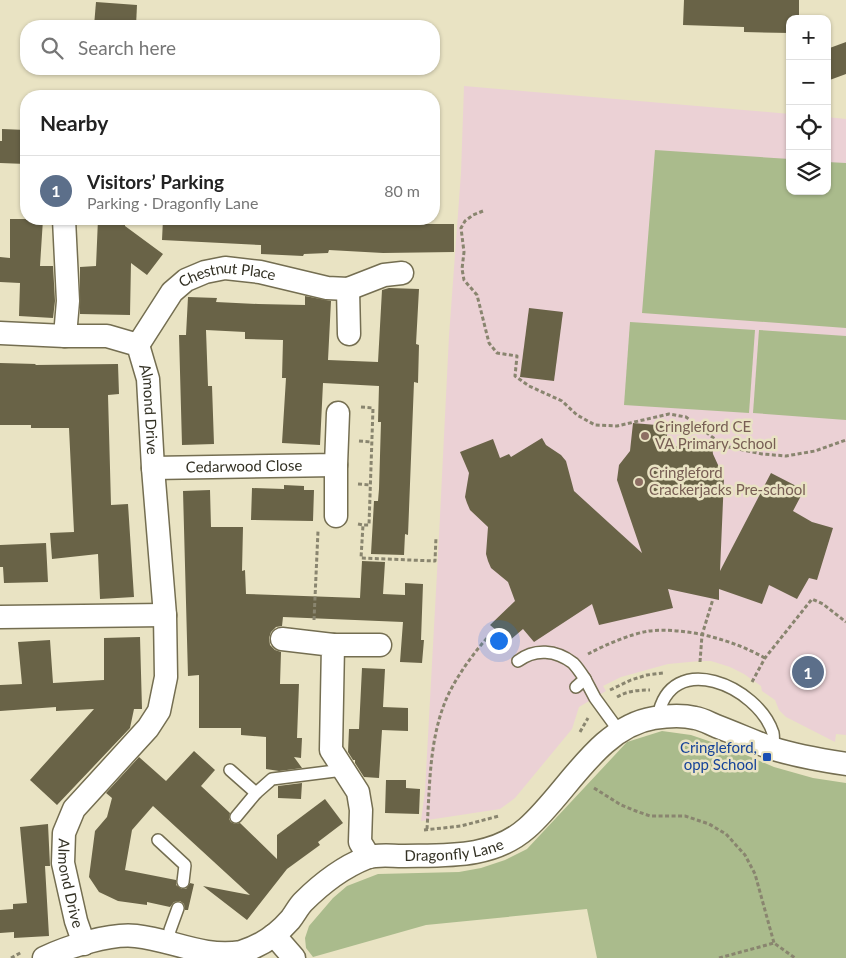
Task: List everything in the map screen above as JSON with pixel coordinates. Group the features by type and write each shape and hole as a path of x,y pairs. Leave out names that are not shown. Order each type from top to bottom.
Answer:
{"street":[{"path":"64,225 68,301 65,336"},
{"name":"Chestnut Place","path":"138,344 172,292 186,280 205,272 225,268 260,272 327,288 348,290 384,275 402,273"},
{"path":"348,290 348,334"},
{"name":"Almond Drive","path":"0,332 65,336 107,336 138,344 148,379 165,614 166,677 159,711 148,728 74,808 64,833 63,862 76,921 84,944"},
{"path":"327,522 336,465 338,413"},
{"name":"Cedarwood Close","path":"153,468 336,465"},
{"path":"0,617 165,614"},
{"path":"282,640 323,644 380,645"},
{"path":"323,644 331,750 358,792 361,810 360,842 369,857"},
{"name":"Dragonfly Lane","path":"44,958 59,951 111,937 134,936 152,939 193,953 216,956 238,953 258,946 274,935 290,920 301,904 336,872 369,857 473,853 501,846 525,830 546,810 594,752 619,731 642,721 658,717 679,716 696,718 773,748 806,758 846,764"},
{"path":"274,935 294,958"}],"lane":[{"path":"518,661 531,653 552,653 574,664 619,731"},
{"path":"576,687 585,679"},
{"path":"658,717 660,704 679,683 692,679 706,679 729,688 756,706 768,721 774,735 773,748"},
{"path":"230,770 256,793"},
{"path":"236,817 256,793 272,779 343,770"},
{"path":"158,840 185,865 183,882"},
{"path":"168,945 170,930 178,908"}],"path":[{"path":"483,211 465,221 461,228 464,252 462,269 464,280 477,296 489,343 497,353 517,356 515,376 529,386 562,401 577,415 596,425 617,426 669,414 686,417 724,446 762,454 786,456 815,451 846,440"},
{"path":"323,644 327,522 369,525 373,408 350,406 338,413"},
{"path":"363,525 361,558 435,561 436,537"},
{"path":"700,667 702,634 713,599"},
{"path":"749,686 765,658 812,599 824,604 846,622"},
{"path":"574,664 597,649 648,631 702,634 740,646 765,658"},
{"path":"427,829 433,744 438,724 450,692 470,659 487,638"},
{"path":"579,734 587,718 601,706 623,694 639,690 671,691"},
{"path":"578,773 599,792 621,805 650,816 685,816 709,824 726,834 745,855 755,874 774,943 795,958"},
{"path":"417,831 483,822 502,815"},
{"path":"718,958 774,943"}],"shaded area":[{"name":"Cringleford CE VA Primary School","path":"464,86 786,114 786,195 831,195 831,117 846,119 846,735 836,734 835,742 786,717 779,710 775,700 762,691 761,686 730,667 711,661 668,664 621,677 603,686 606,691 579,707 572,729 515,798 500,809 421,821 425,791 449,336 461,173"}],"green space":[{"path":"655,150 786,159 786,195 831,195 831,162 846,163 846,328 642,313"},
{"path":"630,322 755,330 749,413 624,405"},
{"path":"759,330 846,336 846,420 753,413"},
{"path":"662,731 691,735 732,749 774,767 813,778 846,783 846,958 597,958 587,909 426,925 313,957 306,948 305,938 309,926 333,898 347,886 378,874 459,872 481,868 505,860 527,849 627,742"}],"building":[{"path":"684,0 799,0 799,15 786,15 786,33 744,32 744,27 683,25"},
{"path":"96,2 137,5 136,20 94,20"},
{"path":"846,42 846,74 831,80 831,60 831,48"},
{"path":"2,129 20,130 20,164 0,163 0,141 2,141"},
{"path":"10,219 20,219 20,225 43,225 40,266 53,266 55,301 53,318 19,316 20,283 0,282 0,257 10,258"},
{"path":"454,224 454,252 383,253 329,250 328,253 304,254 303,256 261,254 261,245 162,240 163,225"},
{"path":"98,225 125,225 163,254 147,275 131,263 130,315 80,314 80,267 96,266"},
{"path":"389,288 419,289 416,344 419,345 418,383 414,382 408,535 405,534 404,555 371,554 374,501 378,501 379,489 381,422 378,422 379,386 323,383 320,445 282,443 286,378 282,378 283,340 245,339 245,332 206,330 208,386 212,386 214,444 182,445 179,335 186,335 188,297 217,298 216,302 258,304 305,305 305,296 331,301 328,360 378,362 382,290"},
{"path":"529,308 563,312 554,381 520,377"},
{"path":"0,363 35,365 118,364 119,394 108,395 111,505 128,504 134,597 100,599 98,554 52,559 50,533 74,532 69,428 31,428 31,425 0,425"},
{"path":"633,423 668,426 666,445 686,448 712,446 713,454 724,478 720,571 771,473 804,490 793,511 812,522 833,528 817,580 809,578 797,599 769,585 762,604 719,589 719,600 668,589 673,608 599,625 592,604 534,642 523,629 509,641 490,625 515,601 508,582 491,568 488,561 486,554 488,527 470,510 467,503 465,497 469,473 460,452 493,439 500,458 509,454 511,457 542,438 546,445 561,455 566,461 574,491 642,553 617,480 619,465 630,451"},
{"path":"284,485 304,486 304,490 314,490 313,521 251,520 252,488 284,489"},
{"path":"210,490 211,527 243,527 242,571 245,570 246,594 360,598 362,561 385,562 383,594 405,595 405,583 423,584 421,640 424,640 422,663 400,662 403,622 283,617 282,626 276,627 271,632 269,638 270,645 275,650 281,652 280,684 299,684 297,738 302,738 301,758 294,757 302,768 279,771 266,769 266,737 241,735 241,728 199,728 199,675 188,676 183,491"},
{"path":"46,543 48,582 4,583 3,567 0,567 0,545"},
{"path":"140,637 142,709 134,709 130,728 57,805 30,780 94,709 56,711 56,707 0,711 0,685 22,684 18,642 50,640 53,683 104,680 104,638"},
{"path":"362,668 385,669 383,707 408,708 408,731 382,730 379,778 364,777 355,760 353,760 348,752 349,729 359,729"},
{"path":"194,751 215,770 201,786 230,813 229,819 231,822 235,824 240,823 277,859 277,835 325,799 343,823 318,842 320,845 287,869 247,920 203,886 250,895 153,806 132,830 125,870 176,880 176,885 182,889 186,889 190,883 194,884 188,910 185,910 184,904 180,901 174,902 170,907 147,902 147,905 118,901 99,892 89,877 95,831 107,817 112,798 106,793 139,757 166,781"},
{"path":"386,780 406,780 406,788 420,789 419,814 385,813"},
{"path":"302,783 301,799 278,798 278,786"},
{"path":"48,824 50,866 45,866 49,936 14,938 14,932 0,933 0,910 13,909 13,904 27,903 20,827"}],"place":[{"name":"Cringleford CE VA Primary School","path":"645,436"},
{"name":"Cringleford Crackerjacks Pre-school","path":"639,482"},
{"name":"Visitors’ Parking","path":"808,672"},
{"name":"Cringleford, opp School","path":"767,757"}]}
